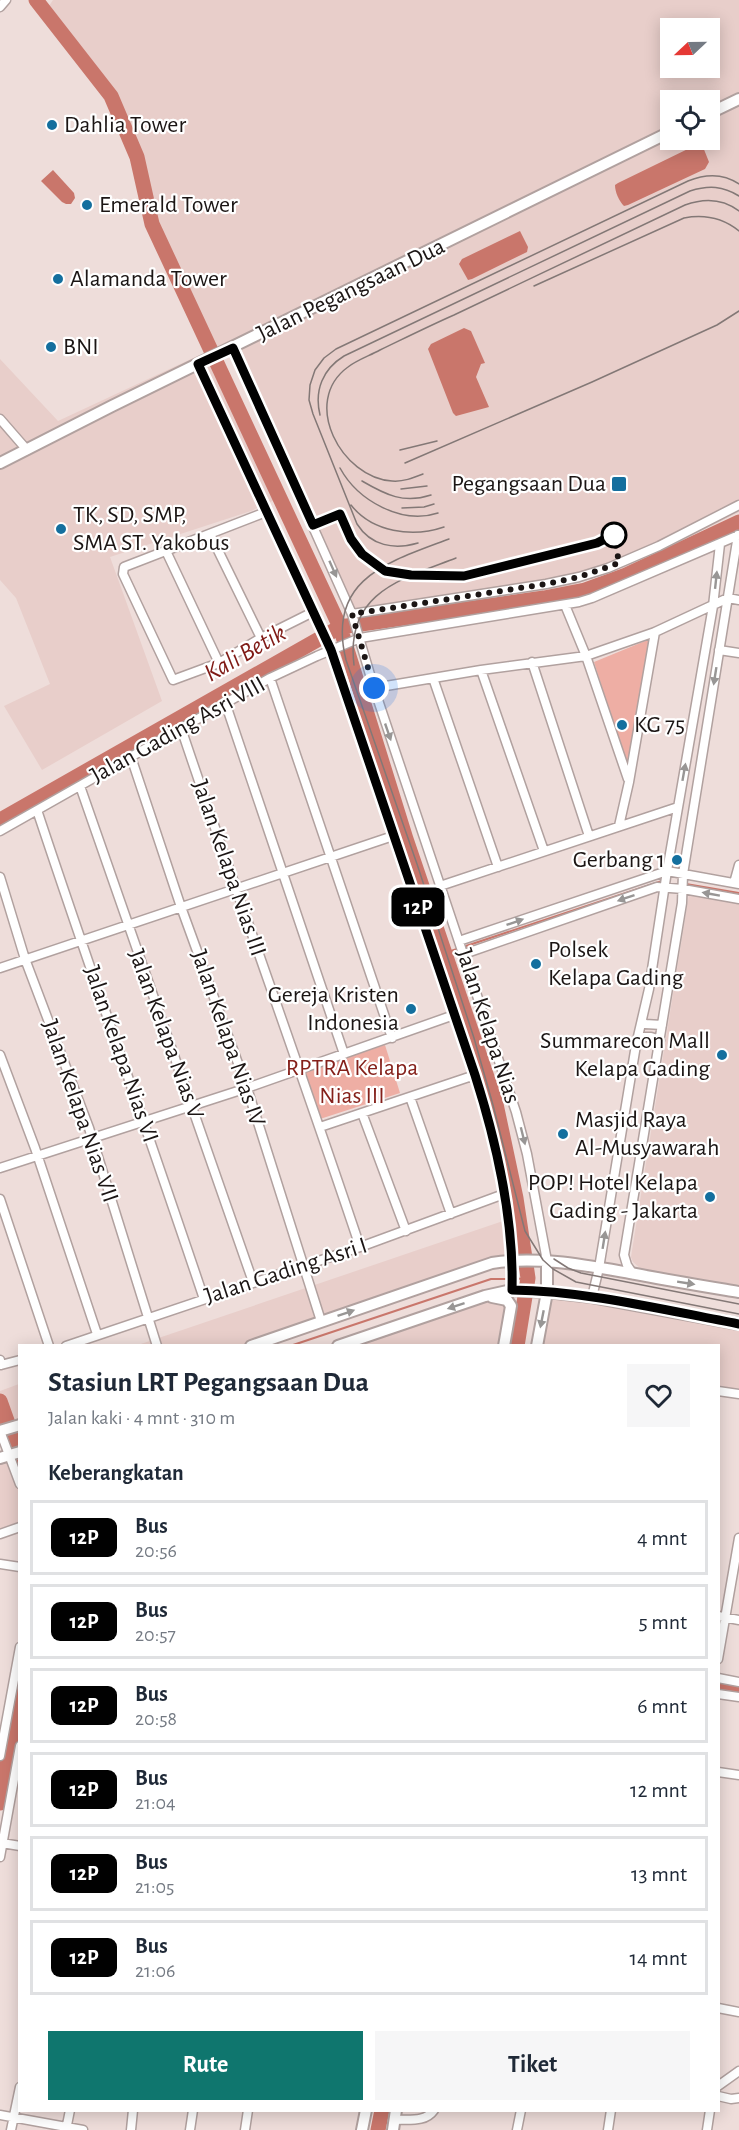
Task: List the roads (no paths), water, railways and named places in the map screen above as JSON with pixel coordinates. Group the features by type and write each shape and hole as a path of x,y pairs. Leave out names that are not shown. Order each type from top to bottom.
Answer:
{"main road":[{"path":"720,108 739,99"},
{"name":"Jalan Pegangsaan Dua","path":"0,464 660,137"},
{"path":"537,1344 547,1261"},
{"path":"257,1344 492,1263 547,1261 739,1292"},
{"path":"344,1344 485,1296 516,1288 592,1297 739,1324"},
{"path":"485,1296 504,1299 510,1303 511,1312 504,1344"},
{"path":"1,1433 18,1426"},
{"path":"362,2130 366,2112"}],"street":[{"path":"0,7 6,0"},
{"name":"Jalan Kelapa Nias","path":"230,349 354,618 374,688 522,1133 547,1261"},
{"name":"Jalan Kelapa Nias","path":"200,364 266,512 331,647 475,1075 490,1126 504,1194 516,1288"},
{"path":"0,419 27,450"},
{"path":"354,618 579,577 608,568 659,546 739,505"},
{"path":"266,512 124,567 122,571 173,680 219,663 261,638 313,612"},
{"path":"210,534 261,638"},
{"path":"633,1274 624,1255 660,1040 683,889 683,874 738,535"},
{"name":"Jalan Gading Asri VIII","path":"0,831 225,702 331,647 349,643 359,637 565,605 592,598 738,535"},
{"path":"592,1297 599,1268 713,606 720,544"},
{"path":"166,550 219,663"},
{"path":"374,688 532,662 586,656 655,632 728,598 739,600"},
{"path":"565,605 586,656 629,782"},
{"path":"619,826 629,782 655,632"},
{"path":"719,650 739,653"},
{"path":"532,662 589,836"},
{"path":"481,670 544,851"},
{"path":"270,678 392,1038"},
{"path":"433,678 498,867"},
{"path":"225,702 344,1054"},
{"name":"Jalan Kelapa Nias III","path":"181,728 360,1247"},
{"name":"Jalan Kelapa Nias IV","path":"130,757 181,907 248,1088 321,1321"},
{"name":"Jalan Kelapa Nias V","path":"80,786 253,1282"},
{"path":"440,886 678,807"},
{"name":"Jalan Kelapa Nias VI","path":"38,810 80,940 145,1122 204,1299"},
{"path":"0,968 393,836"},
{"path":"459,941 667,871 737,884 739,865"},
{"name":"Jalan Kelapa Nias VII","path":"0,877 25,959 92,1138 150,1316 157,1344"},
{"path":"464,954 657,887 739,899"},
{"path":"0,1168 248,1088 454,1015"},
{"path":"642,1021 645,1024 662,1025"},
{"path":"638,1037 660,1040"},
{"path":"0,1055 38,1156 97,1334"},
{"path":"320,1127 475,1075"},
{"path":"410,1097 451,1214"},
{"path":"362,1113 406,1231"},
{"name":"Jalan Gading Asri I","path":"71,1344 360,1247 504,1194"},
{"path":"0,1199 48,1344"},
{"path":"1,1363 18,1360"},
{"path":"720,1391 739,1394"},
{"path":"1,1433 18,1479"},
{"path":"0,1533 18,1528"},
{"path":"720,1638 722,1617 739,1538"},
{"path":"0,1564 18,1568"},
{"path":"722,1617 739,1620"},
{"path":"0,1756 18,1658"},
{"path":"720,1678 739,1682"},
{"path":"720,1694 739,1697"},
{"path":"0,1857 18,1757"},
{"path":"720,1772 739,1775"},
{"path":"2,1843 18,1846"},
{"path":"720,2008 739,2012"},
{"path":"720,2085 739,2071"},
{"path":"11,2130 18,2097"},
{"path":"720,2097 731,2100 739,2098"},
{"path":"66,2129 69,2112"},
{"path":"130,2130 133,2112"},
{"path":"190,2130 193,2112"},
{"path":"245,2130 248,2112"},
{"path":"395,2120 421,2120 432,2112"},
{"path":"517,2130 521,2112"},
{"path":"608,2130 611,2112"},
{"path":"707,2130 710,2112"},
{"path":"0,2115 66,2129 83,2130"}],"waterway":[{"path":"36,0 111,96 137,157 152,224 340,627 406,839 496,1104 516,1198 528,1278 517,1344"},
{"name":"Kali Betik","path":"0,820 340,627 585,590 626,575 739,522"},
{"path":"466,946 662,881"},
{"path":"686,884 739,893"},
{"path":"445,953 457,949"},
{"path":"516,1279 528,1278"},
{"path":"296,1344 491,1279 510,1279"},
{"name":"Kali Betik","path":"0,1401 18,1451"},
{"name":"Kali Betik","path":"5,1439 18,1436"},
{"path":"720,1684 739,1688"},
{"name":"Kali Betik","path":"0,1803 18,1701"},
{"path":"378,2130 382,2112"}],"tram line":[{"path":"418,543 392,546 376,542 357,524 309,400 310,385 315,370 324,358 336,349 688,181 701,177 720,176 739,184"},
{"path":"320,415 318,397 322,381 331,367 344,356 690,191 716,187 739,196"},
{"path":"423,474 396,481 374,477 357,467 343,453 333,436 328,418 328,399 334,382 348,367 685,205 713,200 739,211"},
{"path":"534,286 684,218 713,218 739,231"},
{"path":"405,463 592,382 717,325 739,311"},
{"path":"400,450 437,441"},
{"path":"340,468 358,491 382,507 410,516 438,513"},
{"path":"362,481 395,497 412,499 431,495"},
{"path":"401,489 427,486"},
{"path":"402,508 434,504"},
{"path":"351,505 370,521 393,530 419,532 444,527"},
{"path":"449,539 404,556 367,578 354,592 345,610 342,632 346,660 417,864 474,1038 525,1231 543,1260 553,1269 576,1282 739,1314"},
{"path":"354,665 354,640 359,620 368,605 381,592 398,582 456,558"},
{"path":"554,1259 581,1273 739,1304"}],"place":[{"name":"Dahlia Tower","path":"52,125"},
{"name":"Emerald Tower","path":"87,205"},
{"name":"Alamanda Tower","path":"58,279"},
{"name":"BNI","path":"51,347"},
{"name":"Pegangsaan Dua","path":"619,484"},
{"name":"TK, SD, SMP, SMA ST. Yakobus","path":"61,529"},
{"name":"KG 75","path":"622,725"},
{"name":"Gerbang 1","path":"677,860"},
{"name":"Polsek Kelapa Gading","path":"536,964"},
{"name":"Gereja Kristen Indonesia","path":"411,1009"},
{"name":"Summarecon Mall Kelapa Gading","path":"722,1055"},
{"name":"Masjid Raya Al-Musyawarah","path":"563,1134"},
{"name":"POP! Hotel Kelapa Gading - Jakarta","path":"710,1197"}],"park label":[{"name":"RPTRA Kelapa Nias III","path":"352,1082"}]}
